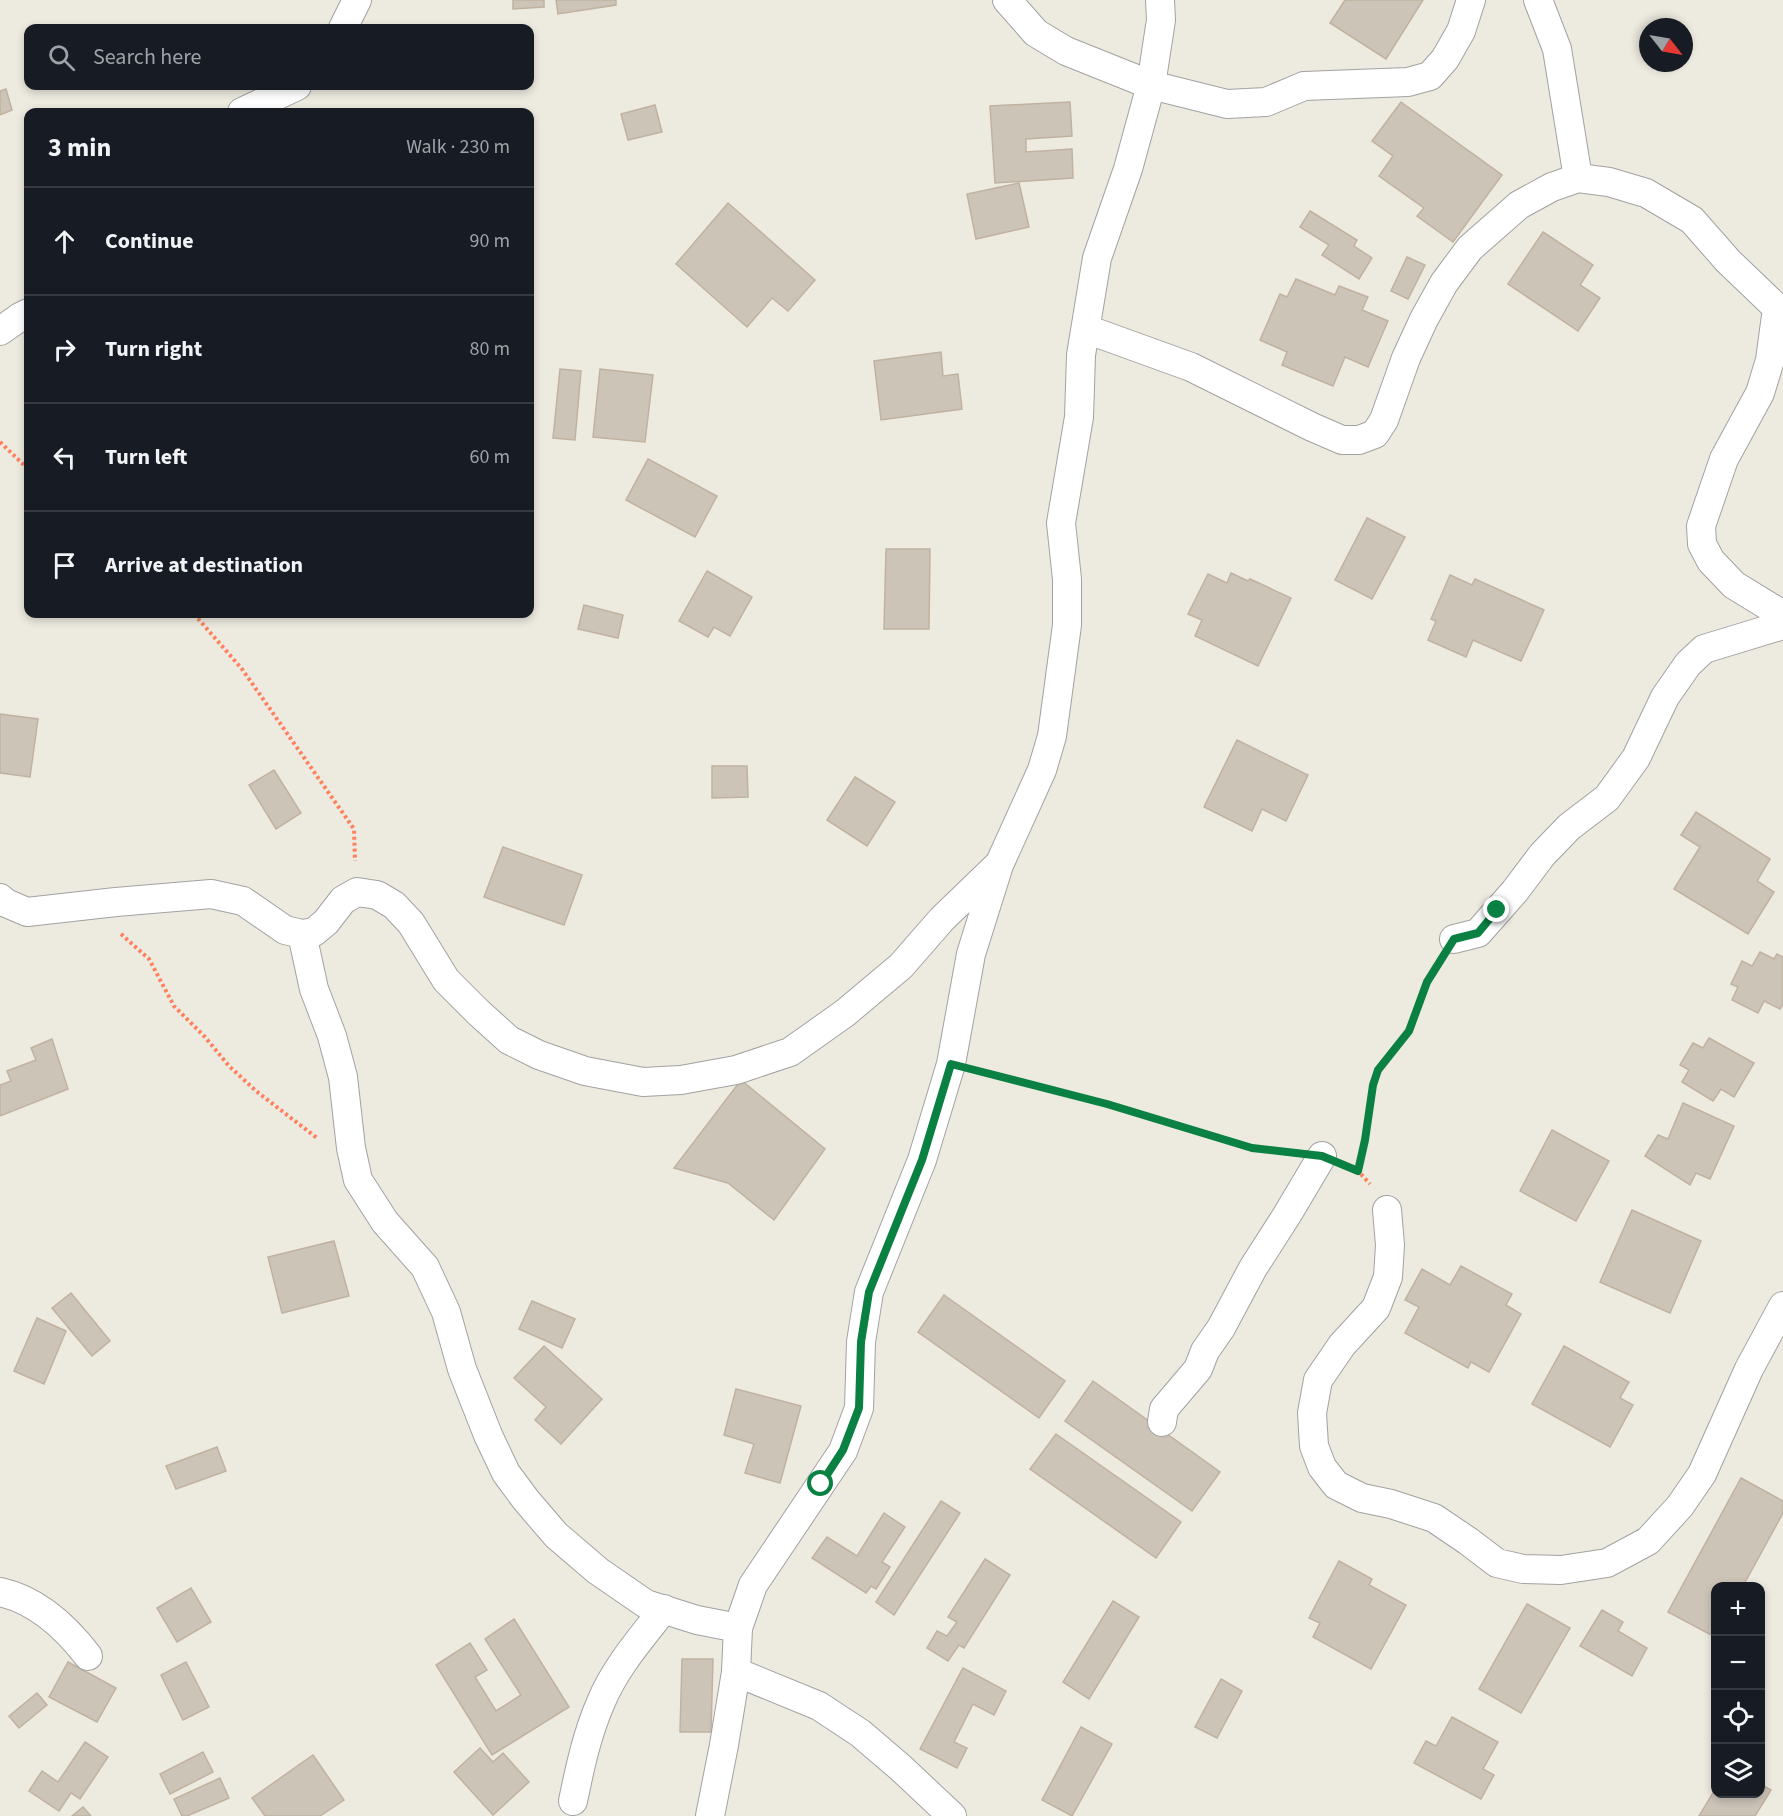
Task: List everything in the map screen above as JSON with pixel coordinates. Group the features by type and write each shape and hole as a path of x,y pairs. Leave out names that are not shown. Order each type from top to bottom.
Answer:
{"street":[{"path":"345,24 357,0"},
{"path":"1007,0 1036,33 1066,51 1151,85 1227,104 1266,102 1304,86 1408,82 1430,76 1445,59 1461,32 1472,0"},
{"path":"710,1816 736,1672 738,1628 753,1585 843,1450 859,1408 861,1342 869,1292 922,1160 951,1064 971,954 999,865 1042,770 1052,736 1067,625 1067,579 1061,523 1079,417 1082,355 1097,258 1128,169 1151,85 1161,20 1160,0"},
{"path":"1538,0 1557,49 1578,178"},
{"path":"250,108 289,90"},
{"path":"1086,329 1191,367 1342,440 1359,440 1375,434 1384,420 1406,358 1444,283 1470,248 1519,205 1552,187 1578,178 1609,182 1646,193 1692,220 1728,261 1780,309 1770,360 1760,393 1724,459 1701,526 1702,544 1712,561 1734,585 1783,615"},
{"path":"0,331 24,316"},
{"path":"1454,939 1478,933 1515,891 1542,855 1569,827 1607,798 1636,758 1665,697 1688,664 1704,649 1783,625"},
{"path":"0,898 27,912 211,894 243,901 285,930 302,934 314,932 343,900 357,892 377,895 394,905 411,923 446,980 509,1040 539,1055 585,1071 643,1082 681,1080 736,1070 790,1052 845,1013 901,966 942,919 999,865"},
{"path":"302,934 314,988 332,1036 343,1077 351,1148 358,1180 385,1222 425,1267 446,1312 462,1369 506,1473 556,1535 598,1570 646,1604 697,1620 738,1628"},
{"path":"1162,1422 1164,1409 1198,1369 1204,1351 1221,1328 1252,1268 1322,1156"},
{"path":"1387,1210 1390,1245 1388,1277 1376,1308 1342,1345 1318,1380 1312,1413 1314,1446 1322,1467 1336,1485 1362,1498 1391,1504 1434,1518 1468,1540 1497,1563 1523,1569 1561,1570 1607,1563 1648,1541 1680,1506 1702,1474 1749,1369 1783,1306"},
{"path":"0,1592 16,1595 46,1612 75,1639 88,1656"},
{"path":"573,1801 586,1743 602,1700 628,1654 664,1609"},
{"path":"736,1672 819,1706 860,1733 952,1816"}],"path":[{"path":"0,442 24,465"},
{"path":"197,618 242,669 354,829 357,892"},
{"path":"120,933 149,958 174,1006 206,1037 229,1066 256,1091 319,1140"},
{"path":"1358,1171 1373,1085 1378,1070 1409,1031 1427,982 1454,939"},
{"path":"951,1064 1107,1104 1252,1148 1322,1156 1358,1171 1376,1190 1387,1210"}],"building":[{"path":"513,0 544,0 544,7 513,9"},
{"path":"556,0 616,0 616,5 558,14"},
{"path":"1345,0 1423,0 1386,59 1330,23"},
{"path":"6,89 12,110 0,115 0,91"},
{"path":"1070,102 1072,136 1026,139 1026,152 1072,149 1073,178 995,183 990,106"},
{"path":"1401,102 1502,175 1453,242 1417,216 1424,208 1379,176 1393,156 1372,141"},
{"path":"655,105 662,132 628,140 621,114"},
{"path":"1019,183 1029,227 976,239 967,194"},
{"path":"728,203 815,280 788,311 772,298 747,327 676,264"},
{"path":"1310,211 1357,240 1354,246 1372,258 1359,279 1322,255 1329,245 1300,227"},
{"path":"1543,232 1593,265 1580,285 1600,298 1578,331 1508,284"},
{"path":"1407,257 1425,265 1408,299 1391,291"},
{"path":"1296,279 1335,295 1339,286 1368,297 1362,310 1388,321 1368,367 1345,357 1333,386 1282,365 1287,352 1260,340 1280,294 1287,297"},
{"path":"941,352 943,376 958,374 962,409 881,420 874,361"},
{"path":"560,369 581,371 575,440 553,438"},
{"path":"600,369 653,375 645,442 593,437"},
{"path":"648,459 717,496 695,537 626,500"},
{"path":"1367,518 1405,537 1372,599 1335,580"},
{"path":"886,549 930,549 929,629 884,629"},
{"path":"707,571 752,597 730,636 714,627 708,637 679,621"},
{"path":"1231,573 1291,598 1258,666 1195,636 1202,620 1188,614 1208,574 1227,583"},
{"path":"1450,575 1472,585 1475,579 1544,610 1521,661 1473,640 1466,657 1428,640 1436,621 1431,619"},
{"path":"584,605 623,615 618,638 578,629"},
{"path":"0,714 38,719 30,777 0,773"},
{"path":"1237,740 1308,775 1286,821 1262,809 1252,831 1204,807"},
{"path":"712,766 747,766 748,797 712,798"},
{"path":"274,770 301,813 276,829 249,785"},
{"path":"855,777 895,802 867,846 827,820"},
{"path":"1696,812 1770,859 1757,881 1774,892 1748,934 1674,889 1700,847 1681,835"},
{"path":"503,847 582,875 564,925 484,897"},
{"path":"1760,952 1774,959 1777,954 1783,957 1783,1004 1780,1009 1764,1001 1758,1013 1732,1000 1738,987 1731,984 1742,961 1752,966"},
{"path":"1709,1038 1754,1063 1734,1097 1721,1089 1713,1101 1682,1082 1689,1070 1680,1065 1693,1043 1703,1048"},
{"path":"52,1039 68,1089 0,1116 0,1085 11,1081 7,1071 36,1060 31,1048"},
{"path":"741,1080 825,1149 774,1220 728,1183 674,1168"},
{"path":"1683,1103 1734,1126 1710,1179 1696,1173 1690,1185 1645,1156 1658,1135 1668,1139"},
{"path":"1552,1130 1609,1161 1576,1221 1520,1191"},
{"path":"1632,1210 1701,1241 1670,1313 1600,1282"},
{"path":"334,1241 349,1296 282,1313 268,1257"},
{"path":"1461,1266 1512,1294 1506,1305 1521,1314 1489,1372 1471,1362 1468,1368 1405,1333 1419,1307 1405,1300 1422,1269 1450,1285"},
{"path":"71,1293 110,1341 92,1356 52,1308"},
{"path":"944,1295 1065,1381 1039,1418 918,1332"},
{"path":"532,1301 575,1319 562,1348 519,1329"},
{"path":"37,1318 66,1331 44,1384 14,1371"},
{"path":"544,1346 602,1399 561,1444 535,1420 546,1407 514,1378"},
{"path":"1564,1346 1629,1382 1620,1398 1633,1405 1610,1447 1532,1404"},
{"path":"1093,1381 1220,1472 1192,1511 1065,1421"},
{"path":"736,1389 801,1406 780,1483 745,1473 754,1444 724,1435"},
{"path":"1056,1434 1181,1522 1156,1558 1030,1469"},
{"path":"217,1447 226,1471 176,1489 166,1466"},
{"path":"1741,1478 1783,1501 1783,1513 1745,1582 1711,1582 1711,1635 1668,1612"},
{"path":"941,1501 960,1513 894,1615 876,1602"},
{"path":"884,1513 905,1527 882,1562 890,1567 876,1589 871,1586 866,1593 812,1558 827,1537 857,1556"},
{"path":"985,1559 1010,1575 964,1648 959,1645 948,1661 927,1648 937,1631 947,1636 957,1622 948,1617"},
{"path":"1339,1561 1372,1579 1369,1585 1406,1605 1371,1669 1313,1637 1320,1623 1309,1618"},
{"path":"191,1588 211,1622 177,1642 157,1608"},
{"path":"1113,1601 1139,1617 1089,1699 1063,1682"},
{"path":"1527,1604 1570,1628 1521,1713 1479,1689"},
{"path":"1602,1610 1623,1622 1618,1631 1647,1648 1632,1676 1580,1646"},
{"path":"514,1619 569,1707 492,1755 436,1665 470,1643 487,1670 475,1677 496,1711 521,1695 485,1639"},
{"path":"682,1659 713,1659 711,1732 680,1732"},
{"path":"68,1662 116,1688 97,1722 49,1697"},
{"path":"186,1662 209,1707 183,1720 161,1675"},
{"path":"963,1668 1006,1691 994,1715 973,1704 954,1742 967,1748 957,1768 920,1749"},
{"path":"1221,1679 1242,1691 1217,1738 1195,1727"},
{"path":"37,1693 47,1705 19,1728 9,1716"},
{"path":"1452,1717 1498,1742 1483,1769 1494,1775 1481,1799 1414,1763 1426,1741 1436,1746"},
{"path":"1081,1727 1112,1744 1072,1816 1042,1800"},
{"path":"85,1742 108,1757 80,1799 71,1793 59,1811 29,1791 42,1771 58,1782"},
{"path":"480,1748 493,1762 503,1753 529,1782 493,1815 454,1772"},
{"path":"203,1752 213,1772 170,1794 160,1774"},
{"path":"313,1755 344,1800 320,1816 265,1816 252,1798"},
{"path":"220,1778 229,1798 182,1816 174,1799"},
{"path":"1765,1787 1771,1790 1755,1816 1699,1816 1711,1796 1765,1798"},
{"path":"83,1807 91,1816 72,1816"}],"route":[{"path":"821,1484 843,1450 859,1408 861,1342 869,1292 922,1160 951,1064 1158,1118 1252,1148 1322,1156 1358,1171 1373,1085 1378,1070 1409,1031 1427,982 1454,939 1478,933 1497,910"}]}
